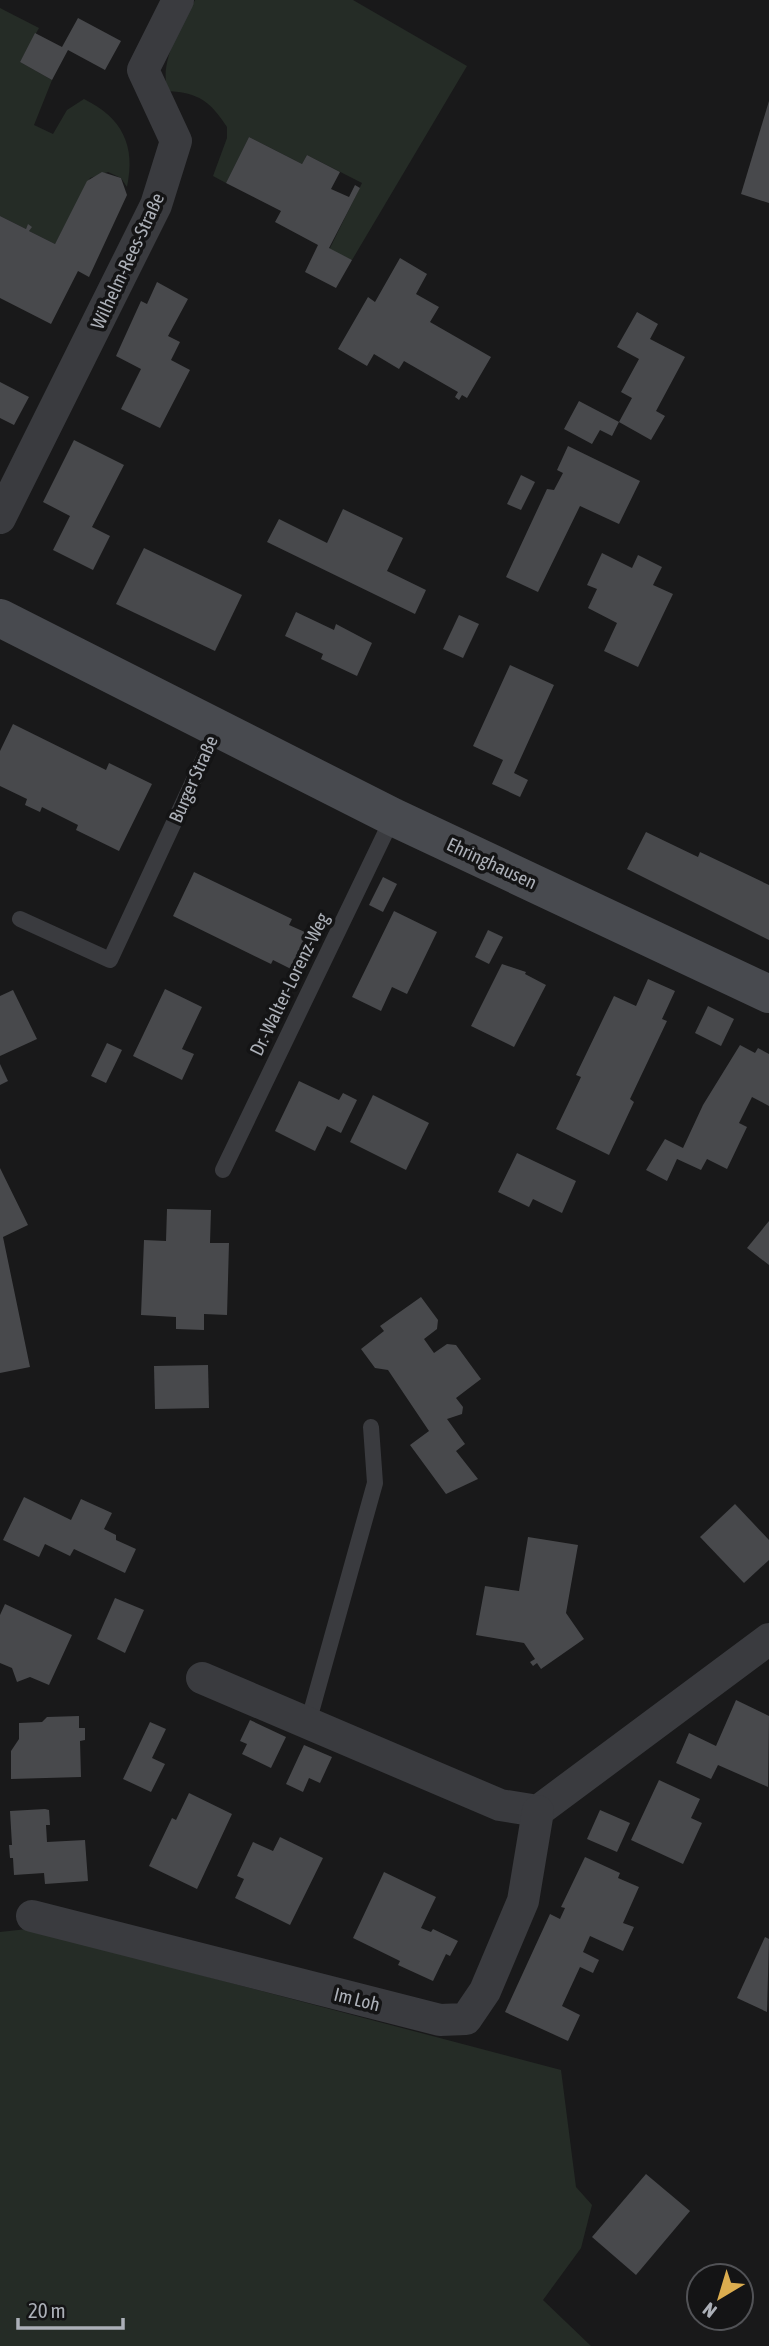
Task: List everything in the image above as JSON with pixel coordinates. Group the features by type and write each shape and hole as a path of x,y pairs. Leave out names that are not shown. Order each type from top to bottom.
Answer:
{"main road":[{"name":"Burger Straße","path":"0,618 217,730"},
{"name":"Ehringhausen","path":"217,730 393,817 769,994"}],"street":[{"name":"Wilhelm-Rees-Straße","path":"0,518 156,205 176,141 143,70 178,0"},
{"path":"202,1678 500,1805 538,1811 769,1639"},
{"name":"Im Loh","path":"32,1916 440,2020 466,2020 485,1991 523,1901 538,1811"}],"lane":[{"name":"Burger Straße","path":"20,919 110,960 217,730"},
{"name":"Dr.-Walter-Lorenz-Weg","path":"223,1170 393,817"},
{"path":"308,1723 375,1483 371,1427"}],"shaded area":[{"path":"195,0 353,0 467,66 352,260 329,250 362,183 307,155 302,164 249,137 226,183 213,176 227,138 227,127 203,100 196,96 168,91 166,80 166,68 173,44"},
{"path":"0,8 39,28 20,62 52,80 34,125 53,134 67,110 84,99 117,124 127,146 127,187 121,178 108,172 90,178 55,244 29,231 31,227 28,225 26,229 0,216"},
{"path":"27,1929 561,2070 576,2187 592,2205 581,2248 543,2300 591,2346 0,2346 0,1932"}],"building":[{"path":"78,18 121,41 105,70 68,50 52,80 20,62 35,33 62,47"},
{"path":"769,101 769,203 741,194"},
{"path":"249,137 302,164 307,155 340,172 331,189 349,197 355,185 360,188 329,248 352,260 336,288 305,272 318,245 275,222 281,211 226,183"},
{"path":"102,172 121,178 127,195 89,277 78,271 51,324 0,298 0,216 26,229 28,224 32,227 29,231 55,244 87,181"},
{"path":"400,258 427,274 416,294 439,307 430,322 491,357 467,398 462,395 459,400 455,397 458,392 404,361 399,369 374,354 367,366 338,349 368,297 375,302"},
{"path":"157,282 188,299 168,336 180,342 171,360 190,370 160,428 121,409 141,369 116,356 141,301 147,304"},
{"path":"637,312 658,324 650,339 685,357 656,411 665,416 651,440 619,422 632,398 621,392 639,359 617,347"},
{"path":"0,382 29,397 14,425 0,418"},
{"path":"579,401 619,422 612,436 600,430 592,444 564,429"},
{"path":"74,440 124,465 92,527 110,536 93,570 53,550 70,516 43,502"},
{"path":"568,446 640,481 619,524 580,506 538,592 506,577 547,489 554,490 563,473 557,470"},
{"path":"521,475 535,482 521,510 507,504"},
{"path":"343,509 403,538 387,571 426,590 415,614 267,542 279,519 327,543"},
{"path":"144,548 242,595 215,651 116,604"},
{"path":"602,553 632,568 638,555 662,567 653,585 673,594 638,667 604,651 617,623 588,608 597,589 587,585"},
{"path":"296,612 334,630 336,624 372,643 357,676 321,659 323,654 285,636"},
{"path":"459,615 479,624 463,658 443,649"},
{"path":"510,665 554,685 514,773 528,780 520,797 492,784 503,760 473,746"},
{"path":"13,724 106,770 109,763 152,784 119,851 76,830 78,825 42,807 40,812 25,805 27,799 0,786 0,751"},
{"path":"646,832 698,857 700,852 769,885 769,940 627,869"},
{"path":"194,872 292,919 289,925 307,933 311,949 299,973 273,960 271,964 173,916"},
{"path":"383,877 397,884 383,912 369,905"},
{"path":"394,911 437,932 407,994 392,987 381,1011 352,997"},
{"path":"488,930 503,937 489,964 475,957"},
{"path":"502,964 526,972 525,974 546,985 514,1047 471,1026"},
{"path":"648,979 675,991 662,1019 667,1021 630,1099 634,1102 609,1155 556,1129 581,1077 576,1075 614,996 636,1006"},
{"path":"165,989 202,1007 182,1049 194,1054 182,1080 133,1056"},
{"path":"13,990 37,1039 0,1056 0,996"},
{"path":"708,1006 734,1019 721,1046 695,1033"},
{"path":"107,1043 122,1050 106,1083 91,1076"},
{"path":"740,1045 755,1053 758,1048 769,1054 769,1106 752,1097 739,1123 747,1127 727,1169 707,1159 701,1170 677,1159 667,1181 646,1170 665,1139 683,1148 703,1105"},
{"path":"0,1064 8,1081 0,1085"},
{"path":"299,1081 339,1100 343,1093 357,1100 341,1133 327,1126 315,1151 275,1131"},
{"path":"373,1095 429,1123 406,1170 350,1142"},
{"path":"517,1153 576,1181 562,1213 533,1199 529,1207 498,1192"},
{"path":"0,1168 28,1225 3,1237 30,1367 0,1373"},
{"path":"167,1209 211,1210 210,1243 229,1243 227,1315 204,1314 204,1330 176,1329 176,1317 141,1315 144,1240 166,1241"},
{"path":"769,1221 769,1265 747,1248"},
{"path":"421,1297 438,1320 437,1329 424,1339 434,1353 447,1344 456,1345 481,1379 456,1398 463,1407 462,1414 447,1419 465,1444 456,1451 478,1479 446,1494 410,1445 429,1431 388,1370 375,1368 361,1349 384,1331 380,1326"},
{"path":"208,1365 209,1408 155,1409 154,1366"},
{"path":"24,1497 71,1520 81,1499 112,1513 104,1529 116,1535 116,1540 136,1549 125,1573 74,1549 70,1556 45,1544 39,1557 3,1540"},
{"path":"735,1504 769,1540 769,1560 744,1583 700,1537"},
{"path":"528,1537 578,1545 566,1613 584,1639 541,1669 537,1663 533,1666 530,1662 535,1659 524,1643 476,1635 485,1586 519,1591"},
{"path":"115,1598 144,1610 125,1653 97,1639"},
{"path":"5,1604 72,1635 49,1685 30,1677 17,1682 12,1668 0,1663 0,1615"},
{"path":"736,1700 769,1716 768,1787 718,1765 711,1779 676,1763 689,1733 716,1746"},
{"path":"79,1716 79,1728 85,1728 85,1740 80,1741 81,1777 11,1779 11,1751 19,1739 19,1723 42,1722 47,1717"},
{"path":"250,1720 286,1737 271,1768 242,1754 247,1744 240,1741"},
{"path":"150,1722 166,1729 152,1758 165,1764 151,1792 123,1779"},
{"path":"304,1745 332,1757 320,1783 309,1778 303,1792 286,1784"},
{"path":"659,1780 700,1799 691,1818 702,1823 683,1864 631,1840"},
{"path":"189,1793 232,1814 197,1889 149,1866 172,1818 176,1820"},
{"path":"49,1810 50,1825 46,1825 47,1842 85,1840 88,1881 45,1884 44,1873 14,1875 9,1845 12,1845 10,1811"},
{"path":"600,1810 630,1823 617,1852 587,1839"},
{"path":"280,1837 323,1858 290,1925 235,1898 244,1879 237,1876 253,1842 273,1851"},
{"path":"585,1857 620,1873 618,1878 639,1887 623,1923 634,1927 623,1951 590,1936 583,1952 599,1960 593,1973 580,1967 562,2006 580,2015 568,2041 505,2012 550,1914 560,1919 565,1908 561,1907"},
{"path":"384,1872 436,1897 421,1928 431,1932 433,1929 458,1941 450,1956 446,1954 433,1981 398,1965 400,1961 353,1938"},
{"path":"765,1937 769,1939 767,2012 737,1998"},
{"path":"646,2174 690,2211 636,2275 592,2237"}]}
